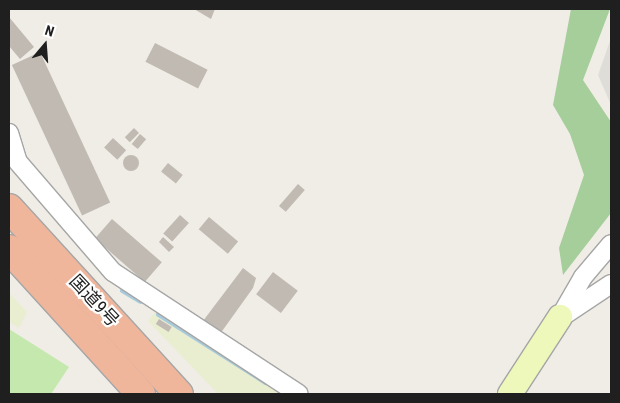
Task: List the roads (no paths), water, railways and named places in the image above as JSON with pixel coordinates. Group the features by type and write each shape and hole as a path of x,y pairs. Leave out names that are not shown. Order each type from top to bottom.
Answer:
{"highway":[{"name":"国道9号","path":"9,208 179,394"},
{"name":"国道9号","path":"9,249 141,394"}],"main road":[{"path":"510,394 560,318"}],"street":[{"path":"9,133 18,162 113,272 299,394"},
{"path":"560,318 583,277 611,244"},
{"path":"560,318 611,284"}],"waterway":[{"path":"122,290 140,301"},
{"path":"158,314 265,382"}]}
